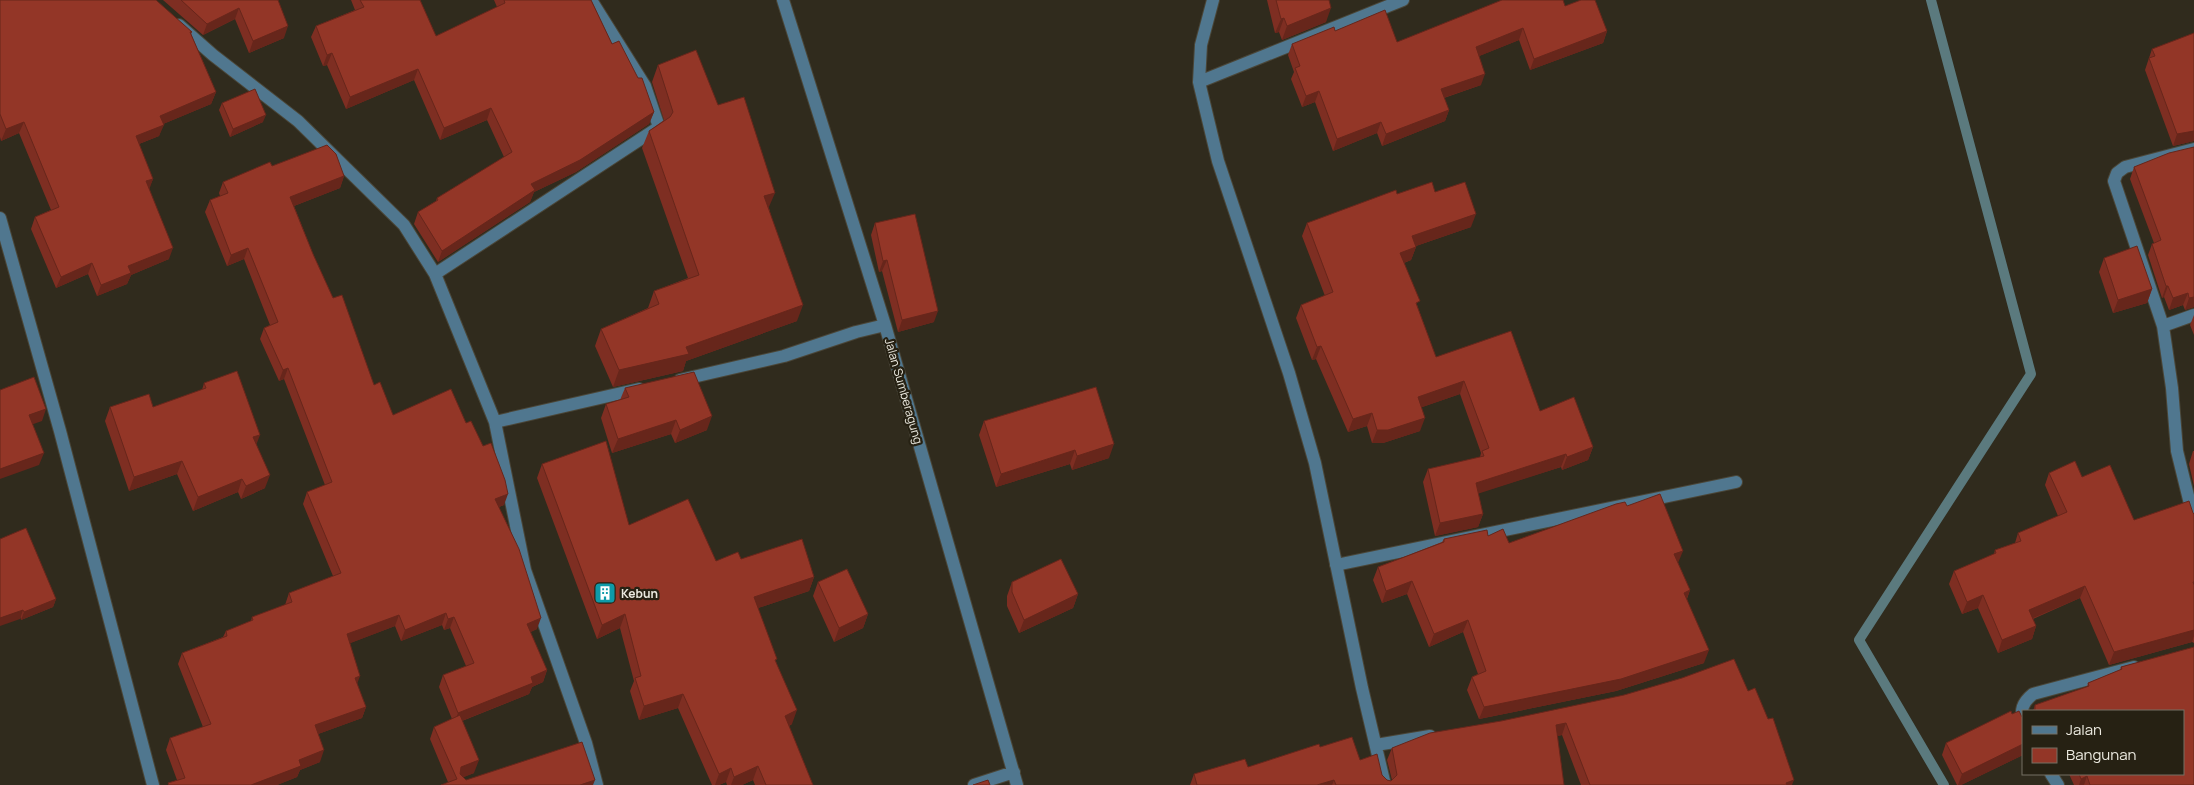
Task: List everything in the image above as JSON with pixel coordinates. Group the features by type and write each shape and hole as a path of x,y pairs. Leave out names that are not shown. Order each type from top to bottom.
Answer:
{"street":[{"path":"436,274 660,127 645,86 591,0"},
{"name":"Jalan Sumberagung","path":"783,0 885,325 1017,785"},
{"path":"1213,0 1202,45 1199,82 1218,161 1290,373 1313,454 1385,785"},
{"path":"1199,82 1403,0"},
{"path":"172,18 214,55 298,121 404,226 436,274 495,422 525,570 582,745 597,785"},
{"path":"2194,149 2124,166 2117,173 2114,181 2163,326 2172,388 2177,451 2194,520"},
{"path":"0,218 63,440 153,785"},
{"path":"2163,326 2194,315"},
{"path":"668,382 784,356 856,332 885,325"},
{"path":"495,422 649,387"},
{"path":"1336,565 1736,482"},
{"path":"2022,716 2021,709 2025,700 2034,694 2147,663"},
{"path":"1376,745 1440,735"},
{"path":"974,785 1014,772"}],"building":[{"path":"0,0 156,0 192,32 190,32 216,92 160,116 164,125 136,136 153,179 146,181 173,248 128,266 131,273 101,285 92,263 61,277 35,217 59,207 24,122 6,129 0,114"},
{"path":"181,0 278,0 288,26 253,41 239,8 207,24"},
{"path":"360,0 420,0 436,36 505,3 504,0 591,0 612,44 619,41 638,78 642,78 654,112 580,160 531,184 535,190 442,251 418,212 438,200 437,198 512,152 491,108 444,128 418,69 350,97 332,53 327,55 316,26 364,7"},
{"path":"1276,0 1329,0 1331,8 1287,26 1284,18 1281,19"},
{"path":"1502,0 1563,0 1565,6 1581,0 1595,0 1607,31 1534,59 1523,28 1476,47 1485,74 1441,89 1449,110 1386,134 1381,122 1337,139 1319,91 1306,96 1295,68 1300,66 1292,44 1334,27 1335,31 1385,10 1397,42"},
{"path":"2194,33 2194,131 2177,134 2149,58 2155,56 2152,49"},
{"path":"696,50 718,105 744,97 775,193 764,196 803,305 686,347 689,354 619,370 601,329 659,304 654,291 699,275 649,131 670,117 673,112 658,65"},
{"path":"255,89 266,115 233,129 222,103"},
{"path":"327,145 336,154 344,176 290,197 313,254 333,298 342,295 374,385 380,382 393,415 451,389 466,423 471,421 483,446 491,443 505,480 508,494 495,499 519,549 541,618 527,624 547,670 531,677 533,683 458,713 443,675 474,663 454,617 448,619 446,613 405,630 399,615 347,634 360,676 355,678 366,707 315,725 324,750 299,760 301,766 251,785 169,785 168,783 185,778 170,738 211,724 182,653 227,636 226,631 253,620 252,617 292,602 289,593 341,573 307,492 332,482 288,368 283,370 264,328 278,322 248,248 231,255 210,200 228,193 223,182 270,162 272,166"},
{"path":"2194,147 2194,297 2189,298 2188,293 2173,298 2168,286 2166,286 2152,244 2161,240 2134,167 2169,153"},
{"path":"1432,182 1435,192 1465,182 1476,214 1412,236 1416,247 1400,253 1420,301 1416,303 1436,357 1511,331 1540,411 1574,397 1593,447 1567,457 1566,454 1476,483 1483,514 1440,523 1428,469 1484,456 1482,451 1489,448 1464,381 1418,397 1425,418 1388,430 1377,430 1372,413 1353,419 1321,346 1317,347 1301,305 1333,292 1307,223 1396,190 1397,194"},
{"path":"915,214 938,311 902,320 887,260 883,261 875,223"},
{"path":"2137,246 2152,289 2118,300 2104,258"},
{"path":"237,371 260,435 253,437 270,475 246,486 242,479 198,497 182,461 134,477 110,407 149,394 153,407 206,388 204,383"},
{"path":"694,372 712,416 680,430 676,420 618,439 606,404 629,397 625,388"},
{"path":"34,377 46,409 29,415 44,453 0,469 0,390"},
{"path":"1096,387 1114,444 1077,456 1075,450 1001,474 984,421"},
{"path":"606,441 629,525 688,499 716,561 738,552 741,559 802,539 814,577 754,597 777,659 775,660 797,710 785,716 813,785 766,785 758,766 734,777 731,768 719,774 683,694 644,706 635,678 641,676 625,614 602,625 542,464"},
{"path":"2075,461 2082,477 2110,465 2134,520 2189,501 2194,514 2194,630 2114,652 2085,586 2029,610 2036,626 2002,640 1983,595 1967,602 1954,571 1996,553 1995,550 2021,541 2018,533 2067,512 2049,473"},
{"path":"1660,494 1683,551 1674,554 1690,590 1684,593 1709,650 1621,679 1484,707 1472,677 1486,671 1468,620 1434,634 1412,581 1386,591 1378,567 1444,542 1444,539 1487,530 1488,536 1503,529 1509,543 1616,504 1625,502 1627,506"},
{"path":"26,528 56,599 24,612 23,610 0,618 0,539"},
{"path":"1061,559 1078,594 1024,620 1012,592 1012,582"},
{"path":"847,569 868,614 839,628 818,582"},
{"path":"2194,647 2194,785 2090,785 2087,776 2081,779 2079,775 2184,775 2184,710 2035,710 2035,705 2089,686 2088,683 2122,669 2121,667"},
{"path":"1734,659 1748,691 1755,688 1768,719 1773,718 1794,780 1786,783 1787,785 1590,785 1566,723 1556,725 1564,785 1336,785 1334,780 1317,785 1197,785 1194,774 1245,759 1248,767 1319,744 1320,747 1352,737 1360,760 1377,754 1382,775 1391,781 1397,775 1392,748 1430,733 1501,721 1624,695 1682,678"},
{"path":"2011,711 2012,714 2019,711 2022,717 2022,744 1962,774 1946,743"},
{"path":"460,715 479,760 461,767 460,774 466,780 582,742 595,780 580,785 441,785 457,779 434,727"},
{"path":"988,780 990,785 973,785"}],"waterway":[{"path":"1931,0 2031,374 1859,640 1944,785"}],"place":[{"name":"Kebun","path":"605,593"}]}
